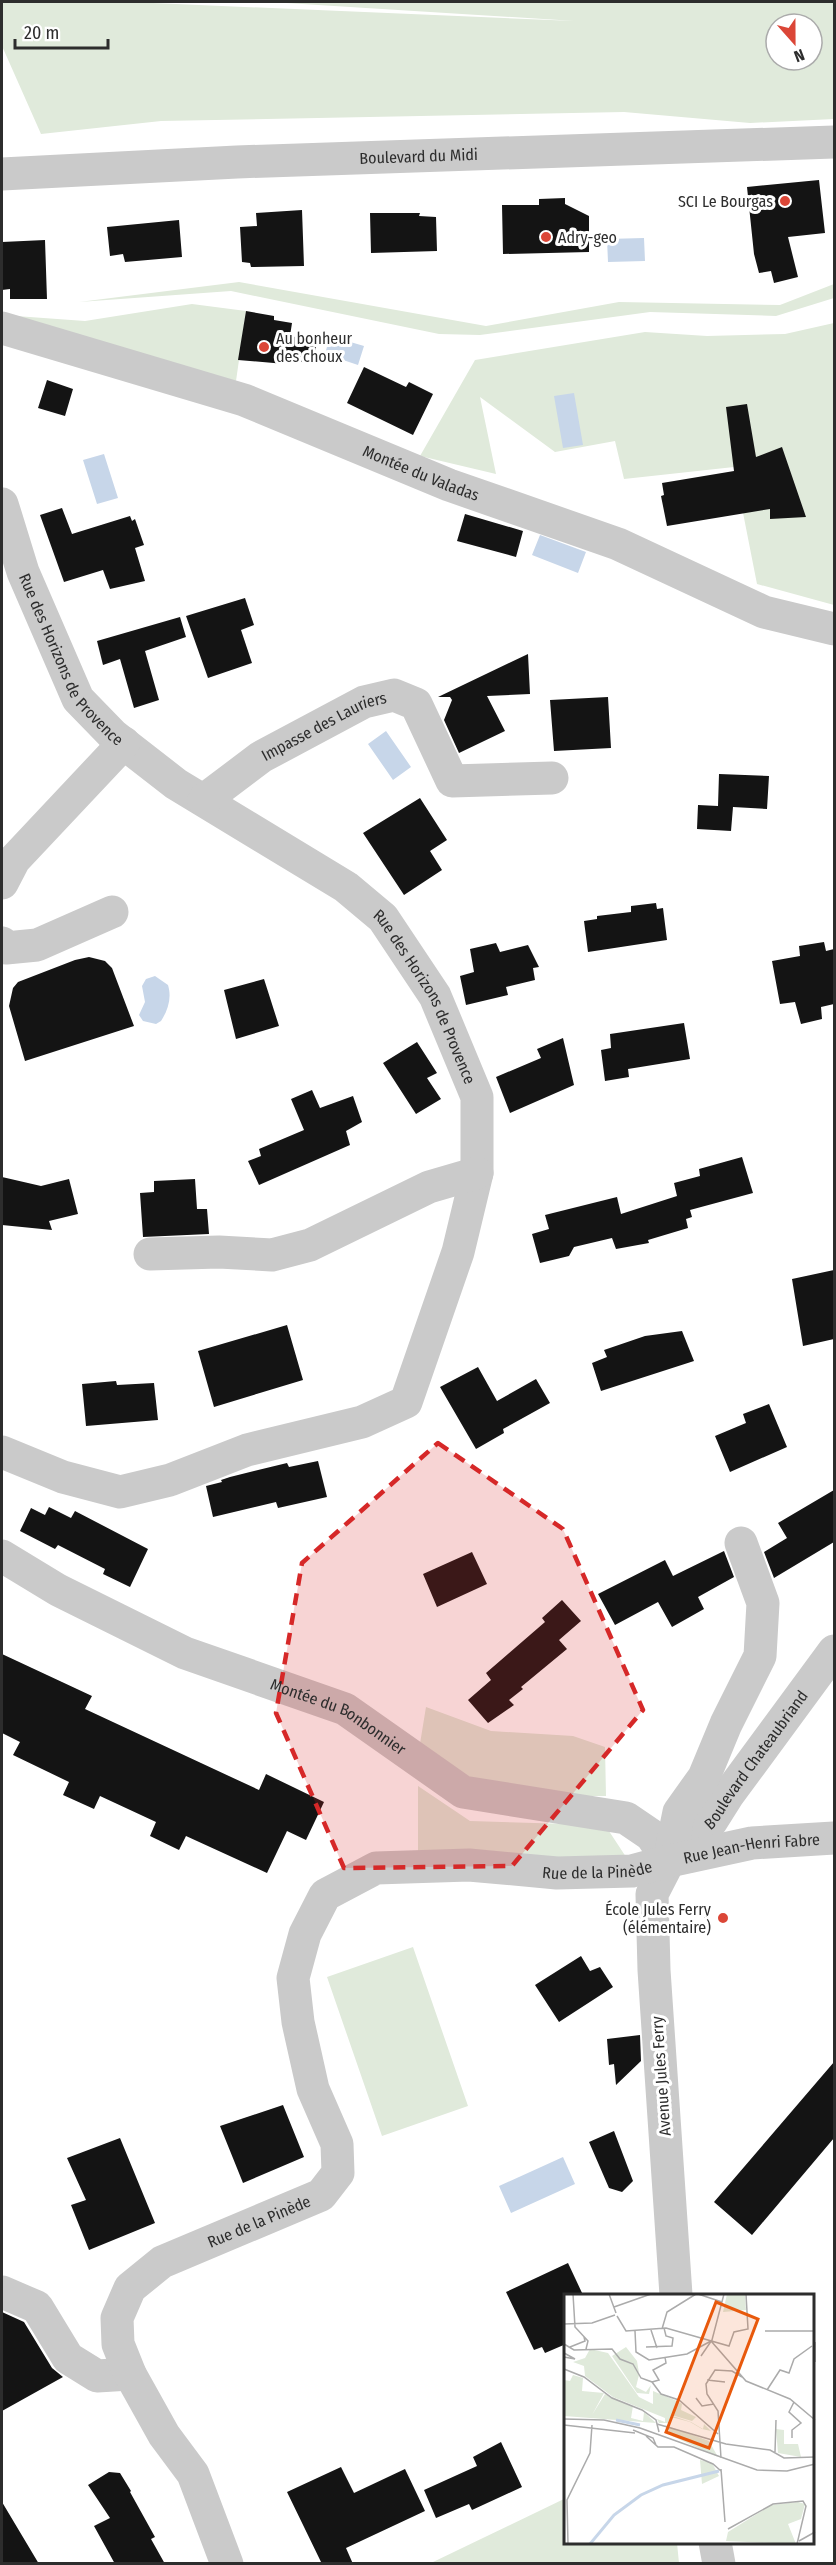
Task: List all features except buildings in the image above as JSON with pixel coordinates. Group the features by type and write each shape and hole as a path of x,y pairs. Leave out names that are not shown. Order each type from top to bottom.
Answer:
{"street":[{"name":"Boulevard du Midi","path":"2,174 237,162 834,142"},
{"name":"Montée du Valadas","path":"2,328 244,400 450,485 618,544 764,612 834,629"},
{"name":"Rue des Horizons de Provence","path":"2,504 23,572 78,699 124,743 176,784 346,887 383,918 435,996 477,1097 477,1173 458,1252 406,1402 362,1422 247,1450 170,1480 120,1492 63,1477 2,1452"},
{"name":"Impasse des Lauriers","path":"204,800 261,757 364,702 394,694 416,704 452,781 552,778"},
{"path":"2,883 14,860 124,743"},
{"path":"2,943 6,948 37,945 112,912"},
{"path":"150,1254 219,1252 272,1256 310,1245 429,1187 477,1173"},
{"path":"669,1861 679,1812 704,1777 726,1724 760,1656 763,1603 741,1544"},
{"name":"Montée du Bonbonnier","path":"2,1556 58,1590 185,1653 345,1709 463,1792 626,1818 651,1834 669,1861"},
{"name":"Boulevard Chateaubriand","path":"669,1861 711,1822 728,1795 834,1651"},
{"name":"Rue Jean-Henri Fabre","path":"669,1861 752,1844 834,1838"},
{"name":"Avenue Jules Ferry","path":"669,1861 652,1894 654,1971 676,2294"},
{"name":"Rue de la Pinède","path":"227,2564 193,2474 164,2434 130,2374 118,2344 117,2318 130,2288 162,2262 321,2195 338,2173 337,2145 313,2089 298,2022 293,1978 305,1934 325,1895 376,1868 469,1865 557,1873 602,1872 632,1871 669,1861"},
{"path":"2,2292 37,2307 68,2358 97,2376 130,2374"},
{"path":"715,2544 720,2564"}],"highlighted area":[{"path":"438,1443 563,1529 643,1710 512,1866 344,1868 276,1713 302,1563"}],"green space":[{"path":"2,2 130,2 575,21 270,2 834,2 834,119 750,123 624,112 161,121 41,134 2,46"},
{"path":"239,282 486,326 619,302 780,305 834,284 834,298 776,316 650,312 480,335 439,334 231,291 79,302"},
{"path":"192,304 246,311 236,381 2,315 85,321"},
{"path":"834,323 834,605 757,584 734,467 624,479 615,441 555,452 480,397 496,474 420,456 475,360 645,332 707,336 785,334"},
{"path":"426,1707 491,1731 573,1736 605,1747 606,1796 551,1796 473,1784 418,1756"},
{"path":"418,1786 470,1821 605,1825 628,1860 418,1853"},
{"path":"413,1947 468,2106 382,2136 327,1977"},
{"path":"564,2499 564,2544 677,2544 679,2563 431,2563"}],"water":[{"path":"644,238 645,261 608,262 607,239"},
{"path":"330,336 364,346 358,365 325,354"},
{"path":"574,393 583,445 563,448 554,396"},
{"path":"104,454 118,498 97,504 83,460"},
{"path":"540,535 586,552 578,573 532,555"},
{"path":"386,731 411,767 393,780 368,744"},
{"path":"155,976 168,985 170,995 166,1013 156,1024 143,1021 139,1015 145,1002 142,986 146,979"},
{"path":"563,2157 575,2184 511,2213 499,2186"}],"place":[{"name":"SCI Le Bourgas","path":"785,201"},
{"name":"Adry-geo","path":"546,237"},
{"name":"Au bonheur des choux","path":"264,347"},
{"name":"École Jules Ferry (élémentaire)","path":"723,1918"}]}
